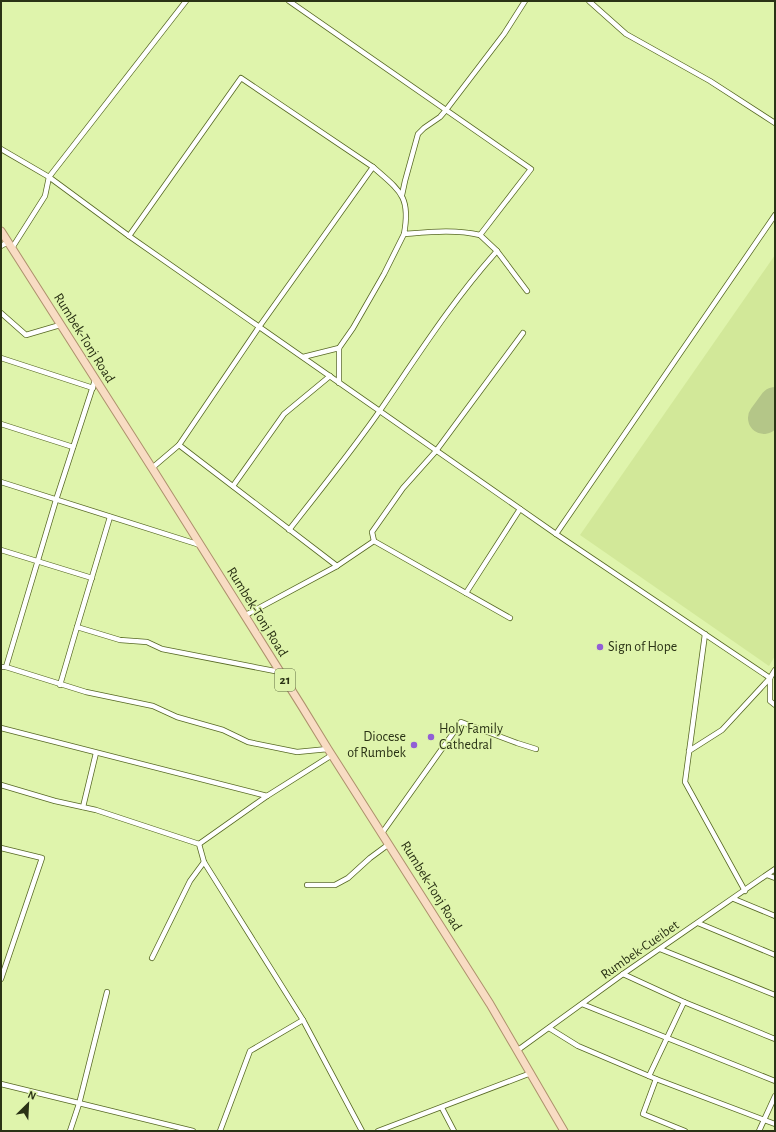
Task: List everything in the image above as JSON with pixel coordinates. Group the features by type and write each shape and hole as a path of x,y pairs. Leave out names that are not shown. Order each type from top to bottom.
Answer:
{"main road":[{"name":"Rumbek-Tonj Road","path":"1,231 518,1050 564,1131"}],"street":[{"path":"12,248 45,196 49,177 186,1"},
{"path":"289,1 531,169 480,235"},
{"path":"339,383 339,348 353,328 384,274 404,234 407,216 402,195 418,134 440,117 446,110 504,34 526,1"},
{"path":"589,1 626,34 710,81 775,123"},
{"path":"129,236 242,78 373,167 402,195"},
{"path":"1,149 49,177 129,236 436,451 770,678"},
{"path":"152,468 179,445 259,327 373,167"},
{"path":"556,534 775,215"},
{"path":"404,234 439,232 471,233 480,235 497,251 527,291"},
{"path":"1,246 8,242"},
{"path":"289,530 380,411 427,341 474,277 497,251"},
{"path":"1,313 26,335 60,325"},
{"path":"510,618 374,541 372,532 403,488 436,451 523,333"},
{"path":"303,357 339,348"},
{"path":"1,358 93,388"},
{"path":"233,486 284,414 330,376"},
{"path":"95,380 3,667 86,692 153,706 177,717 223,730 248,742 297,752 328,749"},
{"path":"1,424 73,447"},
{"path":"179,445 337,566"},
{"path":"1,482 200,545"},
{"path":"466,593 520,509"},
{"path":"60,685 76,627 110,517"},
{"path":"244,616 337,566 374,541"},
{"path":"1,550 92,578"},
{"path":"76,627 120,640 147,642 162,649 280,672"},
{"path":"704,634 685,782 745,891"},
{"path":"689,751 722,730 770,678 775,670"},
{"path":"770,678 770,701 775,705"},
{"path":"382,833 461,722 536,749"},
{"path":"1,728 267,796"},
{"path":"83,807 96,753"},
{"path":"199,844 267,796 332,755"},
{"path":"1,785 96,810 199,844"},
{"path":"199,844 204,862 303,1020 361,1131"},
{"path":"307,885 335,885 348,878 370,858 389,844"},
{"path":"1,848 42,858 1,977"},
{"path":"152,958 190,881 204,862"},
{"name":"Rumbek-Cueibet","path":"518,1050 623,974 734,899 775,869"},
{"path":"767,875 775,878"},
{"path":"734,899 775,916"},
{"path":"698,923 775,955"},
{"path":"660,949 775,995"},
{"path":"623,974 684,1002 775,1039"},
{"path":"70,1131 79,1104 107,992"},
{"path":"649,1076 684,1002"},
{"path":"582,1004 775,1081"},
{"path":"220,1131 250,1051 303,1020"},
{"path":"549,1028 578,1046 656,1079 775,1124"},
{"path":"378,1131 531,1074"},
{"path":"656,1079 643,1114 685,1131"},
{"path":"1,1084 193,1131"},
{"path":"759,1131 775,1096"},
{"path":"442,1108 454,1131"}],"shaded area":[{"path":"775,255 775,656 769,666 580,535"}],"runway":[{"path":"764,418 775,403"}],"place":[{"name":"Sign of Hope","path":"600,647"},
{"name":"Holy Family Cathedral","path":"431,737"},
{"name":"Diocese of Rumbek","path":"414,745"}]}
